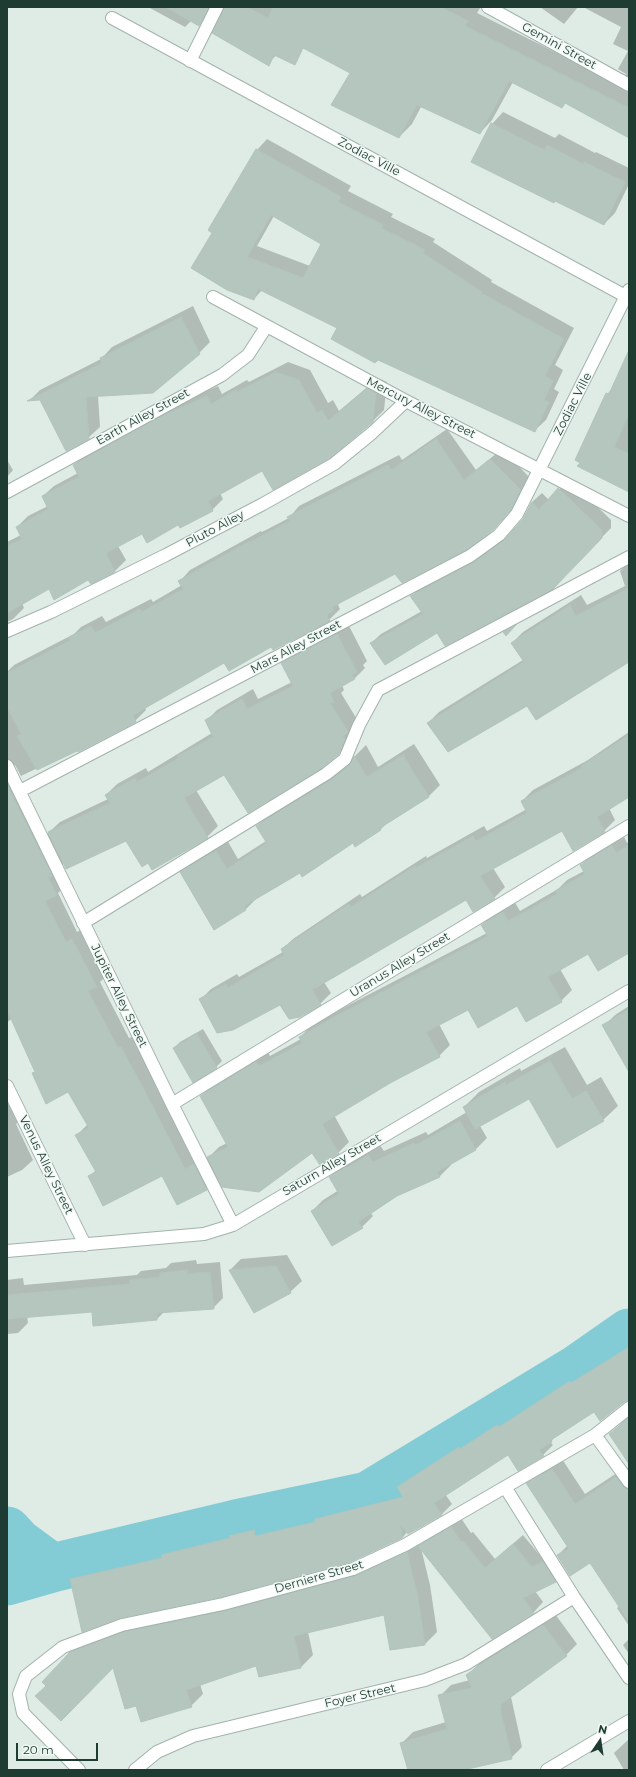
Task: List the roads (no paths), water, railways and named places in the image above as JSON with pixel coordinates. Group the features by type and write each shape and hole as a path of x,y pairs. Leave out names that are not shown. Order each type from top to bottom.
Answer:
{"street":[{"path":"190,61 217,7"},
{"name":"Gemini Street","path":"488,7 629,85"},
{"name":"Zodiac Ville","path":"112,18 628,295 540,469"},
{"name":"Mercury Alley Street","path":"213,297 266,327 406,401 629,516"},
{"name":"Earth Alley Street","path":"7,492 222,375 248,355 266,327"},
{"name":"Pluto Alley","path":"7,631 51,612 166,555 263,504 334,464 372,433 406,401"},
{"name":"Mars Alley Street","path":"20,792 470,556 499,534 517,514 540,469"},
{"path":"83,923 326,774 345,759 359,725 378,690 629,557"},
{"name":"Jupiter Alley Street","path":"7,766 172,1104 233,1224"},
{"name":"Uranus Alley Street","path":"172,1104 629,826"},
{"name":"Saturn Alley Street","path":"7,1251 204,1234 233,1224 629,991"},
{"name":"Venus Alley Street","path":"7,1086 85,1244"},
{"name":"Derniere Street","path":"79,1770 23,1713 19,1694 26,1676 63,1647 122,1625 223,1604 353,1569 405,1545 595,1435 629,1408"},
{"path":"595,1435 629,1482"},
{"path":"505,1487 574,1597 629,1678"},
{"name":"Foyer Street","path":"136,1770 157,1752 193,1736 425,1680 466,1664 574,1597"},
{"path":"547,1770 629,1721"}],"waterway":[{"path":"7,1581 52,1568 236,1524 368,1496 576,1370 629,1333"},
{"path":"7,1531 18,1543 52,1568"}]}
